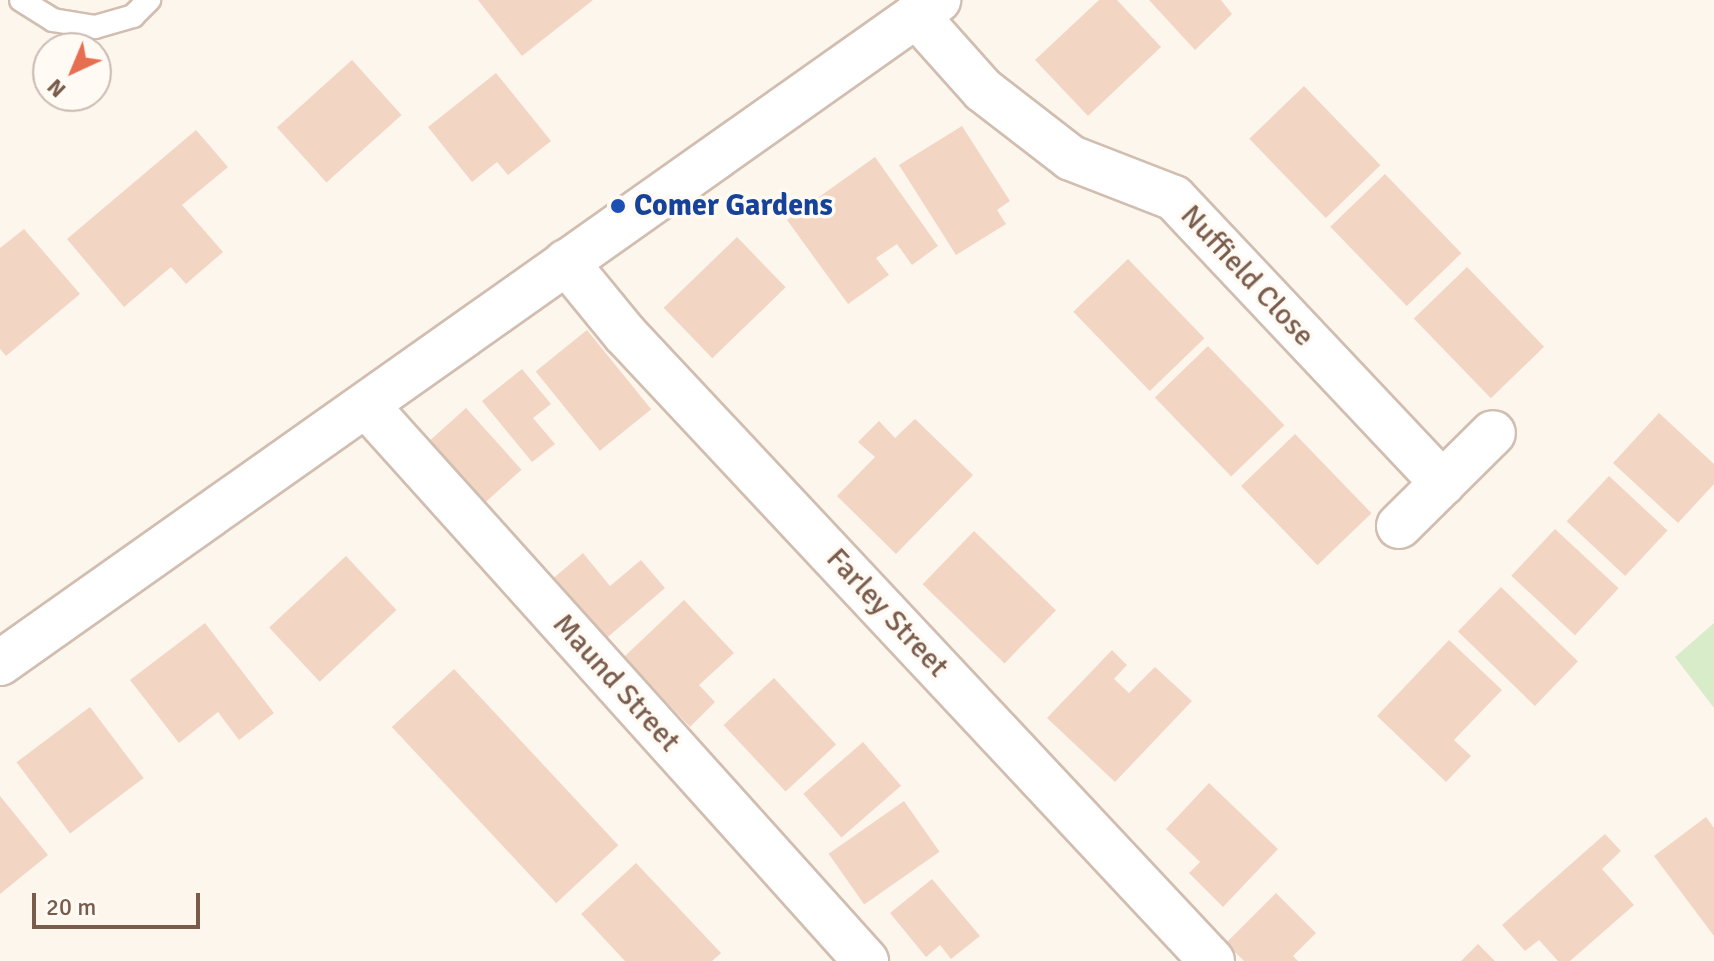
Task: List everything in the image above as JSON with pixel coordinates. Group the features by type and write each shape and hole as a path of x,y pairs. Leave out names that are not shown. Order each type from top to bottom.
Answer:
{"street":[{"path":"0,663 927,7"},
{"name":"Nuffield Close","path":"927,7 983,90 1071,158 1174,198 1443,483"},
{"name":"Farley Street","path":"566,262 625,334 1212,961"},
{"name":"Maund Street","path":"366,405 866,961"},
{"path":"1399,526 1493,433"}],"lane":[{"path":"21,0 53,20 95,27 133,16 149,0"}],"green space":[{"path":"1714,623 1714,708 1675,657"}],"building":[{"path":"478,0 593,0 522,56"},
{"path":"1099,0 1117,0 1161,47 1088,116 1035,60"},
{"path":"1149,0 1221,0 1232,14 1195,50"},
{"path":"352,60 402,115 326,183 277,128"},
{"path":"496,73 551,141 508,175 497,162 472,182 428,127"},
{"path":"1304,86 1380,165 1326,218 1249,139"},
{"path":"962,126 1010,201 997,210 1006,224 956,255 899,165"},
{"path":"196,130 228,167 182,205 223,252 186,284 171,267 124,307 67,239"},
{"path":"875,157 938,246 912,265 897,244 876,258 889,275 848,304 787,220"},
{"path":"1385,174 1461,253 1407,306 1330,227"},
{"path":"24,229 80,294 6,356 0,349 0,248"},
{"path":"737,237 786,287 712,358 664,308"},
{"path":"1128,259 1204,338 1150,391 1073,312"},
{"path":"1467,267 1544,347 1491,398 1414,318"},
{"path":"587,330 651,409 600,451 536,372"},
{"path":"1208,346 1284,425 1231,477 1155,397"},
{"path":"522,369 551,404 533,418 555,444 532,462 482,401"},
{"path":"466,408 522,470 484,503 429,441"},
{"path":"1659,413 1714,464 1714,484 1678,523 1613,463"},
{"path":"915,419 973,475 896,554 837,496 875,457 858,442 879,421 895,438"},
{"path":"1295,434 1371,513 1317,565 1241,486"},
{"path":"1609,476 1668,531 1625,576 1567,521"},
{"path":"1555,529 1619,588 1575,635 1511,576"},
{"path":"974,531 1056,610 1005,663 923,584"},
{"path":"583,553 610,586 641,560 665,588 602,642 550,581"},
{"path":"346,556 396,610 320,682 269,628"},
{"path":"1501,587 1578,661 1535,706 1458,632"},
{"path":"684,600 734,653 699,685 715,702 690,727 624,657"},
{"path":"205,623 274,713 239,740 218,712 179,743 130,680"},
{"path":"1449,640 1502,690 1454,740 1471,756 1446,782 1377,716"},
{"path":"1112,650 1127,665 1114,679 1129,693 1155,667 1192,701 1115,782 1047,718"},
{"path":"454,669 618,845 556,903 392,727"},
{"path":"774,678 836,745 786,792 724,725"},
{"path":"90,707 144,778 70,833 17,762"},
{"path":"863,742 901,786 841,838 803,794"},
{"path":"1209,783 1278,849 1223,907 1189,873 1200,862 1166,829"},
{"path":"0,796 48,855 0,894"},
{"path":"904,801 940,852 864,905 829,854"},
{"path":"1706,817 1714,828 1714,936 1654,856"},
{"path":"1605,834 1621,851 1602,869 1634,905 1570,961 1558,961 1539,940 1525,951 1502,925"},
{"path":"636,863 721,953 712,961 625,961 581,914"},
{"path":"932,879 980,936 951,959 940,945 926,957 890,913"},
{"path":"1276,893 1316,933 1293,956 1298,961 1244,961 1226,943"},
{"path":"1478,944 1495,961 1461,961"}],"place":[{"name":"Comer Gardens","path":"618,206"}]}
